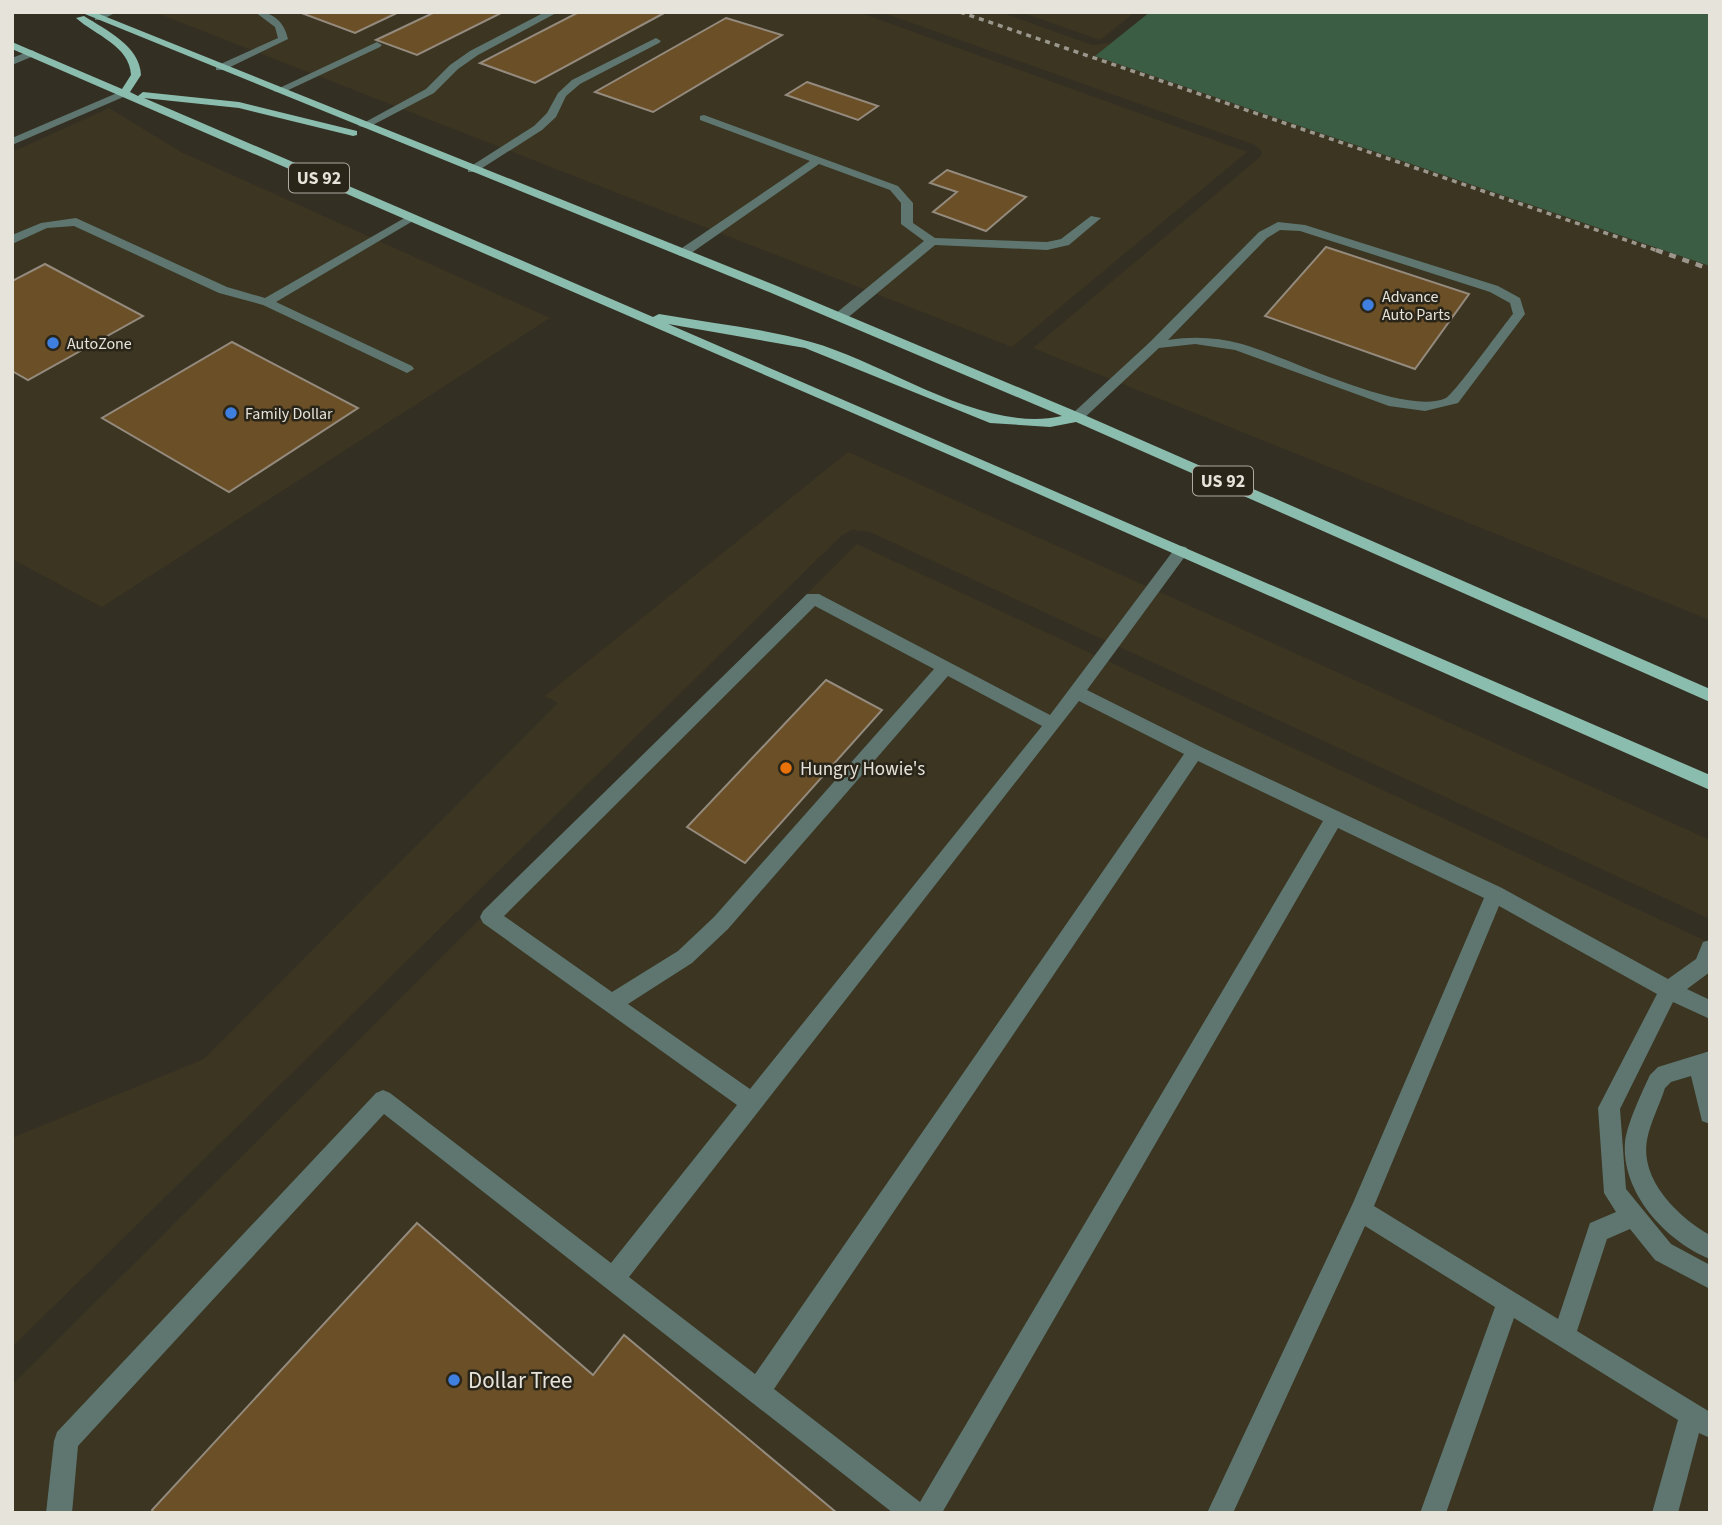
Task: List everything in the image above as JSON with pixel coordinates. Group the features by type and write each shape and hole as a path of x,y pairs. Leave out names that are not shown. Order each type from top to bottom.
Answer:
{"main road":[{"path":"73,12 128,52 135,61 137,72 124,93 239,105 428,152"},
{"name":"US 92","path":"85,12 683,253 1077,416 1710,696"},
{"name":"US 92","path":"12,45 1710,783"},
{"path":"628,312 808,345 990,419 1050,422 1077,416"}],"street":[{"path":"98,18 112,12"},
{"path":"220,68 283,39 279,26 260,12"},
{"path":"363,126 430,91 454,67 474,53 553,12"},
{"path":"472,170 538,128 552,115 562,95 576,82 656,41"},
{"path":"278,92 377,45"},
{"path":"12,62 32,53"},
{"path":"12,142 124,93"},
{"path":"705,118 894,188 906,203 907,225 932,242 1047,246 1065,242 1094,218"},
{"path":"683,253 818,160"},
{"path":"267,302 412,218"},
{"path":"12,240 45,225 76,222 223,290 267,302 407,369"},
{"path":"1077,416 1156,345 1263,236 1278,226 1301,228 1494,289 1516,301 1519,314 1453,400 1425,407 1394,403 1238,347 1195,340 1156,345"},
{"path":"840,317 932,242"},
{"path":"613,1278 1053,724 1181,551"},
{"path":"753,1104 490,917 813,598 1053,724"},
{"path":"612,1003 685,957 721,923 946,667"},
{"path":"1077,692 1195,752 1495,894 1710,1010"},
{"path":"758,1391 1195,752"},
{"path":"928,1513 1334,818"},
{"path":"1220,1513 1361,1212 1495,894"},
{"path":"1710,948 1704,965 1670,990 1609,1108 1615,1193 1664,1252 1710,1278"},
{"path":"1707,1062 1701,1074 1710,1114"},
{"path":"1707,1062 1665,1074 1657,1082 1636,1141 1639,1173 1656,1205 1689,1236 1710,1248"},
{"path":"59,1513 66,1441 383,1100 914,1513"},
{"path":"1361,1212 1701,1420 1665,1513"},
{"path":"1564,1336 1598,1231 1633,1216"},
{"path":"1433,1513 1508,1303"}],"shaded area":[{"path":"154,12 858,12 1247,152 1012,347"},
{"path":"881,12 1000,12 1092,45 1111,43 1096,56 1710,266 1710,620 1033,348 1260,157 1262,152 1255,145"},
{"path":"1021,12 1135,12 1100,40"},
{"path":"109,108 181,152 550,318 102,607 12,559 12,152"},
{"path":"848,452 1710,840 1710,919 870,532 852,530 841,536 12,1347 12,1138 204,1059 558,703 545,696"},
{"path":"857,544 1710,943 1710,1513 12,1513 12,1385"}],"green space":[{"path":"1150,12 1710,12 1710,266 1095,56"}],"building":[{"path":"399,12 355,33 304,14"},
{"path":"435,12 503,12 417,55 376,40"},
{"path":"579,12 666,12 535,83 480,63"},
{"path":"726,18 782,35 653,112 595,92"},
{"path":"807,82 878,106 858,120 786,95"},
{"path":"947,170 1026,197 986,231 933,212 957,192 930,183"},
{"name":"Advance Auto Parts","path":"1326,247 1469,294 1415,369 1265,316"},
{"name":"AutoZone","path":"45,264 143,316 28,380 12,371 12,281"},
{"name":"Family Dollar","path":"232,342 358,408 229,492 102,418"},
{"name":"Hungry Howie's","path":"826,680 882,710 745,863 687,827"},
{"path":"417,1223 593,1375 624,1335 837,1513 154,1513 152,1510"}],"railway":[{"path":"960,12 1661,252"},
{"path":"1656,250 1710,269"}],"place":[{"name":"Advance Auto Parts","path":"1368,305"},
{"name":"AutoZone","path":"53,343"},
{"name":"Family Dollar","path":"231,413"},
{"name":"Hungry Howie's","path":"786,768"},
{"name":"Dollar Tree","path":"454,1380"}]}
